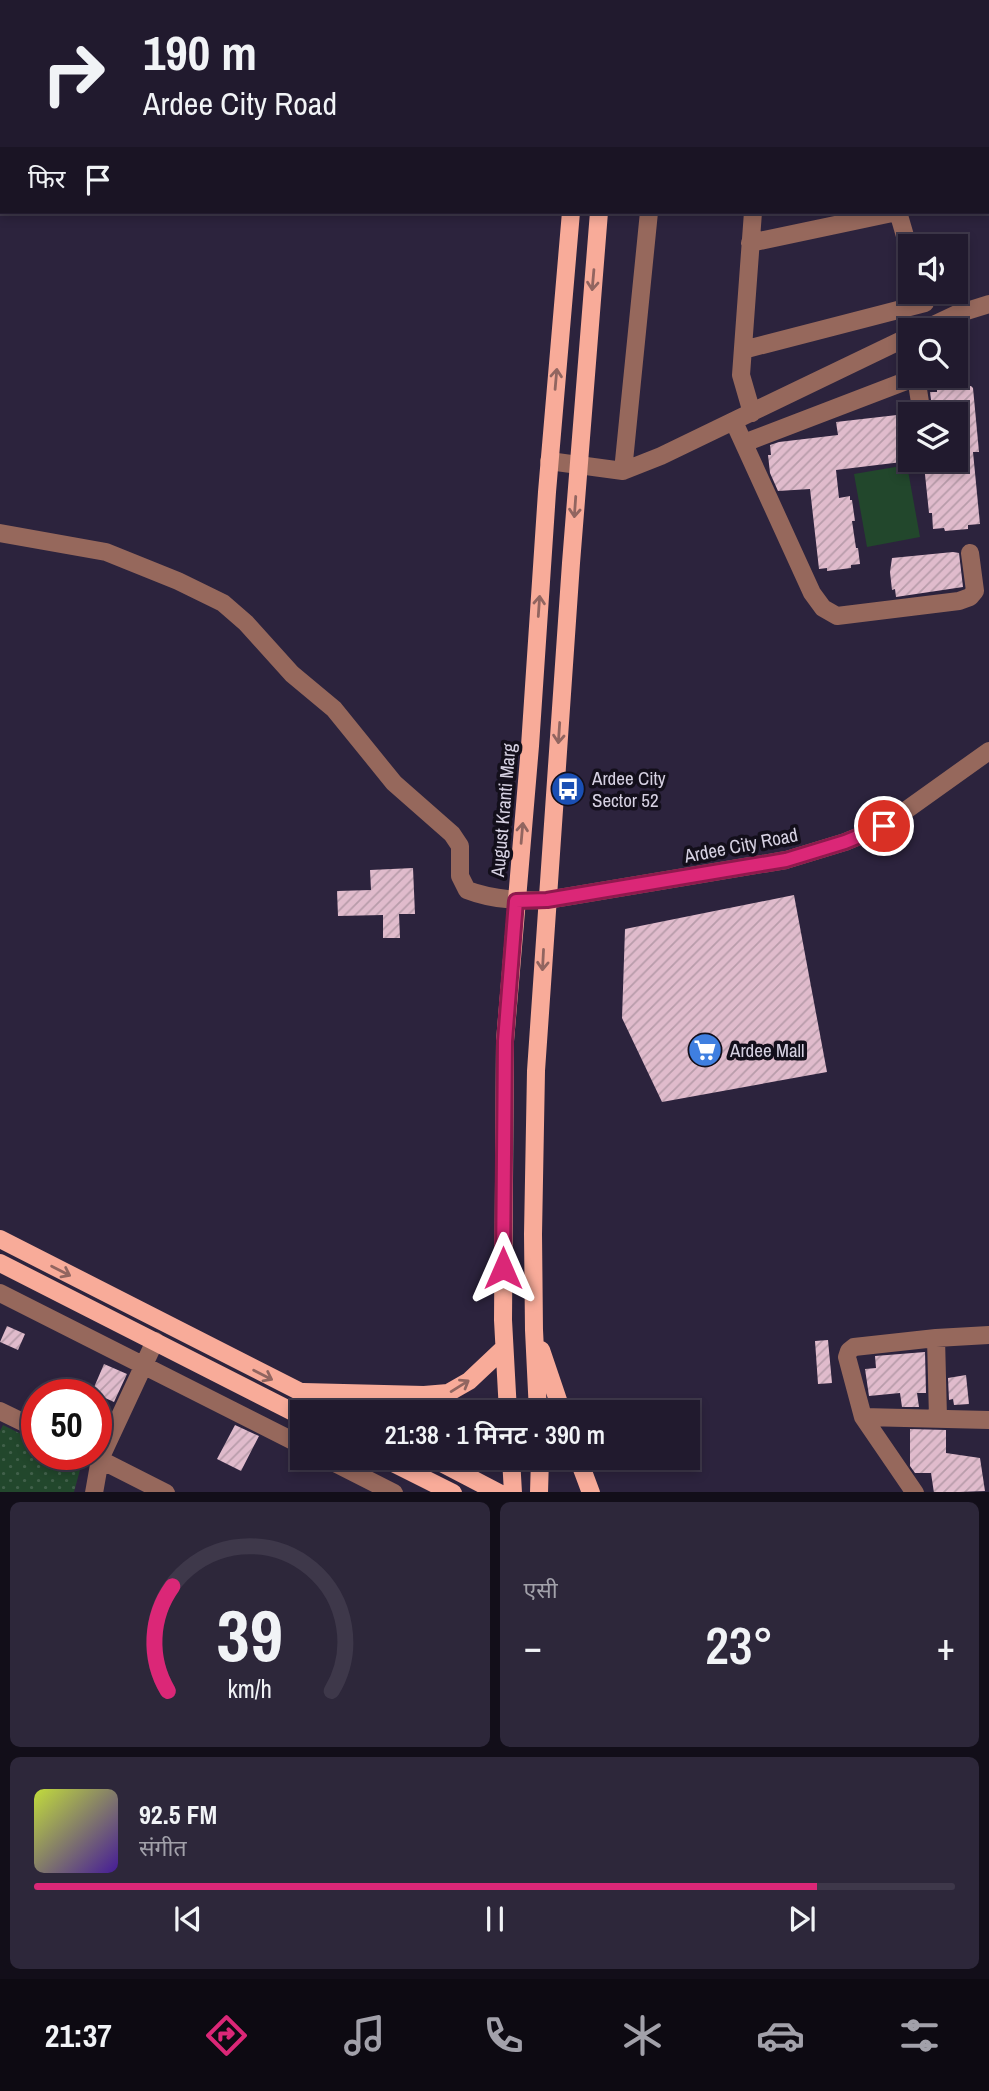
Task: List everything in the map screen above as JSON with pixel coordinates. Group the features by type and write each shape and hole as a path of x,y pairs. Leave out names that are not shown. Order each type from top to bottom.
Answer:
{"main road":[{"name":"August Kranti Marg","path":"507,1400 504,1348 505,1041 530,746 549,461 571,214"},
{"path":"537,1400 533,1234 536,1071 599,214"},
{"path":"0,1239 314,1400"},
{"path":"0,1263 290,1410"},
{"path":"534,1330 558,1400"},
{"path":"296,1392 424,1395 448,1393 469,1381 504,1348"},
{"path":"404,1470 436,1488"},
{"path":"455,1470 497,1492"},
{"path":"512,1470 513,1492"},
{"path":"539,1492 540,1470"},
{"path":"582,1470 591,1492"}],"street":[{"path":"623,471 649,214"},
{"path":"752,413 741,375 753,214"},
{"path":"750,243 888,214"},
{"path":"898,214 904,234"},
{"path":"743,350 903,304"},
{"path":"948,318 989,304"},
{"path":"549,461 623,471 734,422 898,342"},
{"path":"744,443 898,384"},
{"path":"734,422 812,593 823,608 837,616 959,601 970,597 975,591 970,553"},
{"name":"Ardee City Road","path":"0,533 106,551 223,603 246,623 292,674 334,709 394,783 452,834 460,846 460,876 467,890 516,901 547,900 786,860 845,842 884,826 989,751"},
{"path":"0,1293 290,1439"},
{"path":"914,1492 863,1417 847,1357 849,1351 854,1348 936,1338 989,1335"},
{"path":"936,1338 938,1418"},
{"path":"112,1424 155,1341"},
{"path":"0,1411 21,1421"},
{"path":"863,1417 989,1420"},
{"path":"112,1466 164,1492"},
{"path":"93,1492 94,1470"},
{"path":"349,1470 392,1492"}],"green space":[{"path":"898,467 898,472 908,472 920,537 867,547 854,474"},
{"path":"3,1425 21,1434 21,1470 80,1470 74,1492 0,1492 0,1431"}],"building":[{"path":"968,386 973,388 979,452 973,452 980,524 968,525 968,529 933,529 925,472 968,472 968,402 931,402 930,392"},
{"path":"897,415 898,462 836,470 839,498 850,496 852,500 855,521 852,521 860,564 827,571 827,568 819,569 810,489 778,491 770,473 768,455 771,455 770,445 779,442 838,435 836,422"},
{"path":"959,553 963,587 896,597 895,589 892,590 890,572 892,558"},
{"path":"413,868 415,914 399,914 400,938 383,938 383,915 338,916 337,891 371,890 370,870"},
{"path":"794,895 827,1072 662,1102 622,1018 625,929"},
{"path":"7,1326 25,1334 18,1350 0,1342"},
{"path":"828,1340 832,1383 818,1384 815,1341"},
{"path":"925,1352 926,1393 917,1393 919,1407 902,1407 900,1393 869,1396 865,1369 876,1368 875,1356"},
{"path":"104,1364 127,1374 114,1402 112,1379 98,1379"},
{"path":"966,1375 969,1404 954,1405 953,1399 949,1400 948,1378"},
{"path":"235,1425 259,1436 241,1471 217,1459"},
{"path":"910,1429 946,1430 946,1453 980,1458 985,1491 934,1492 931,1473 915,1473 910,1466"}],"place":[{"name":"Ardee City Sector 52","path":"568,789"},
{"name":"Ardee Mall","path":"705,1050"}],"route":[{"path":"503,1268 505,1041 516,901 547,900 786,860 845,842 884,826"}]}
